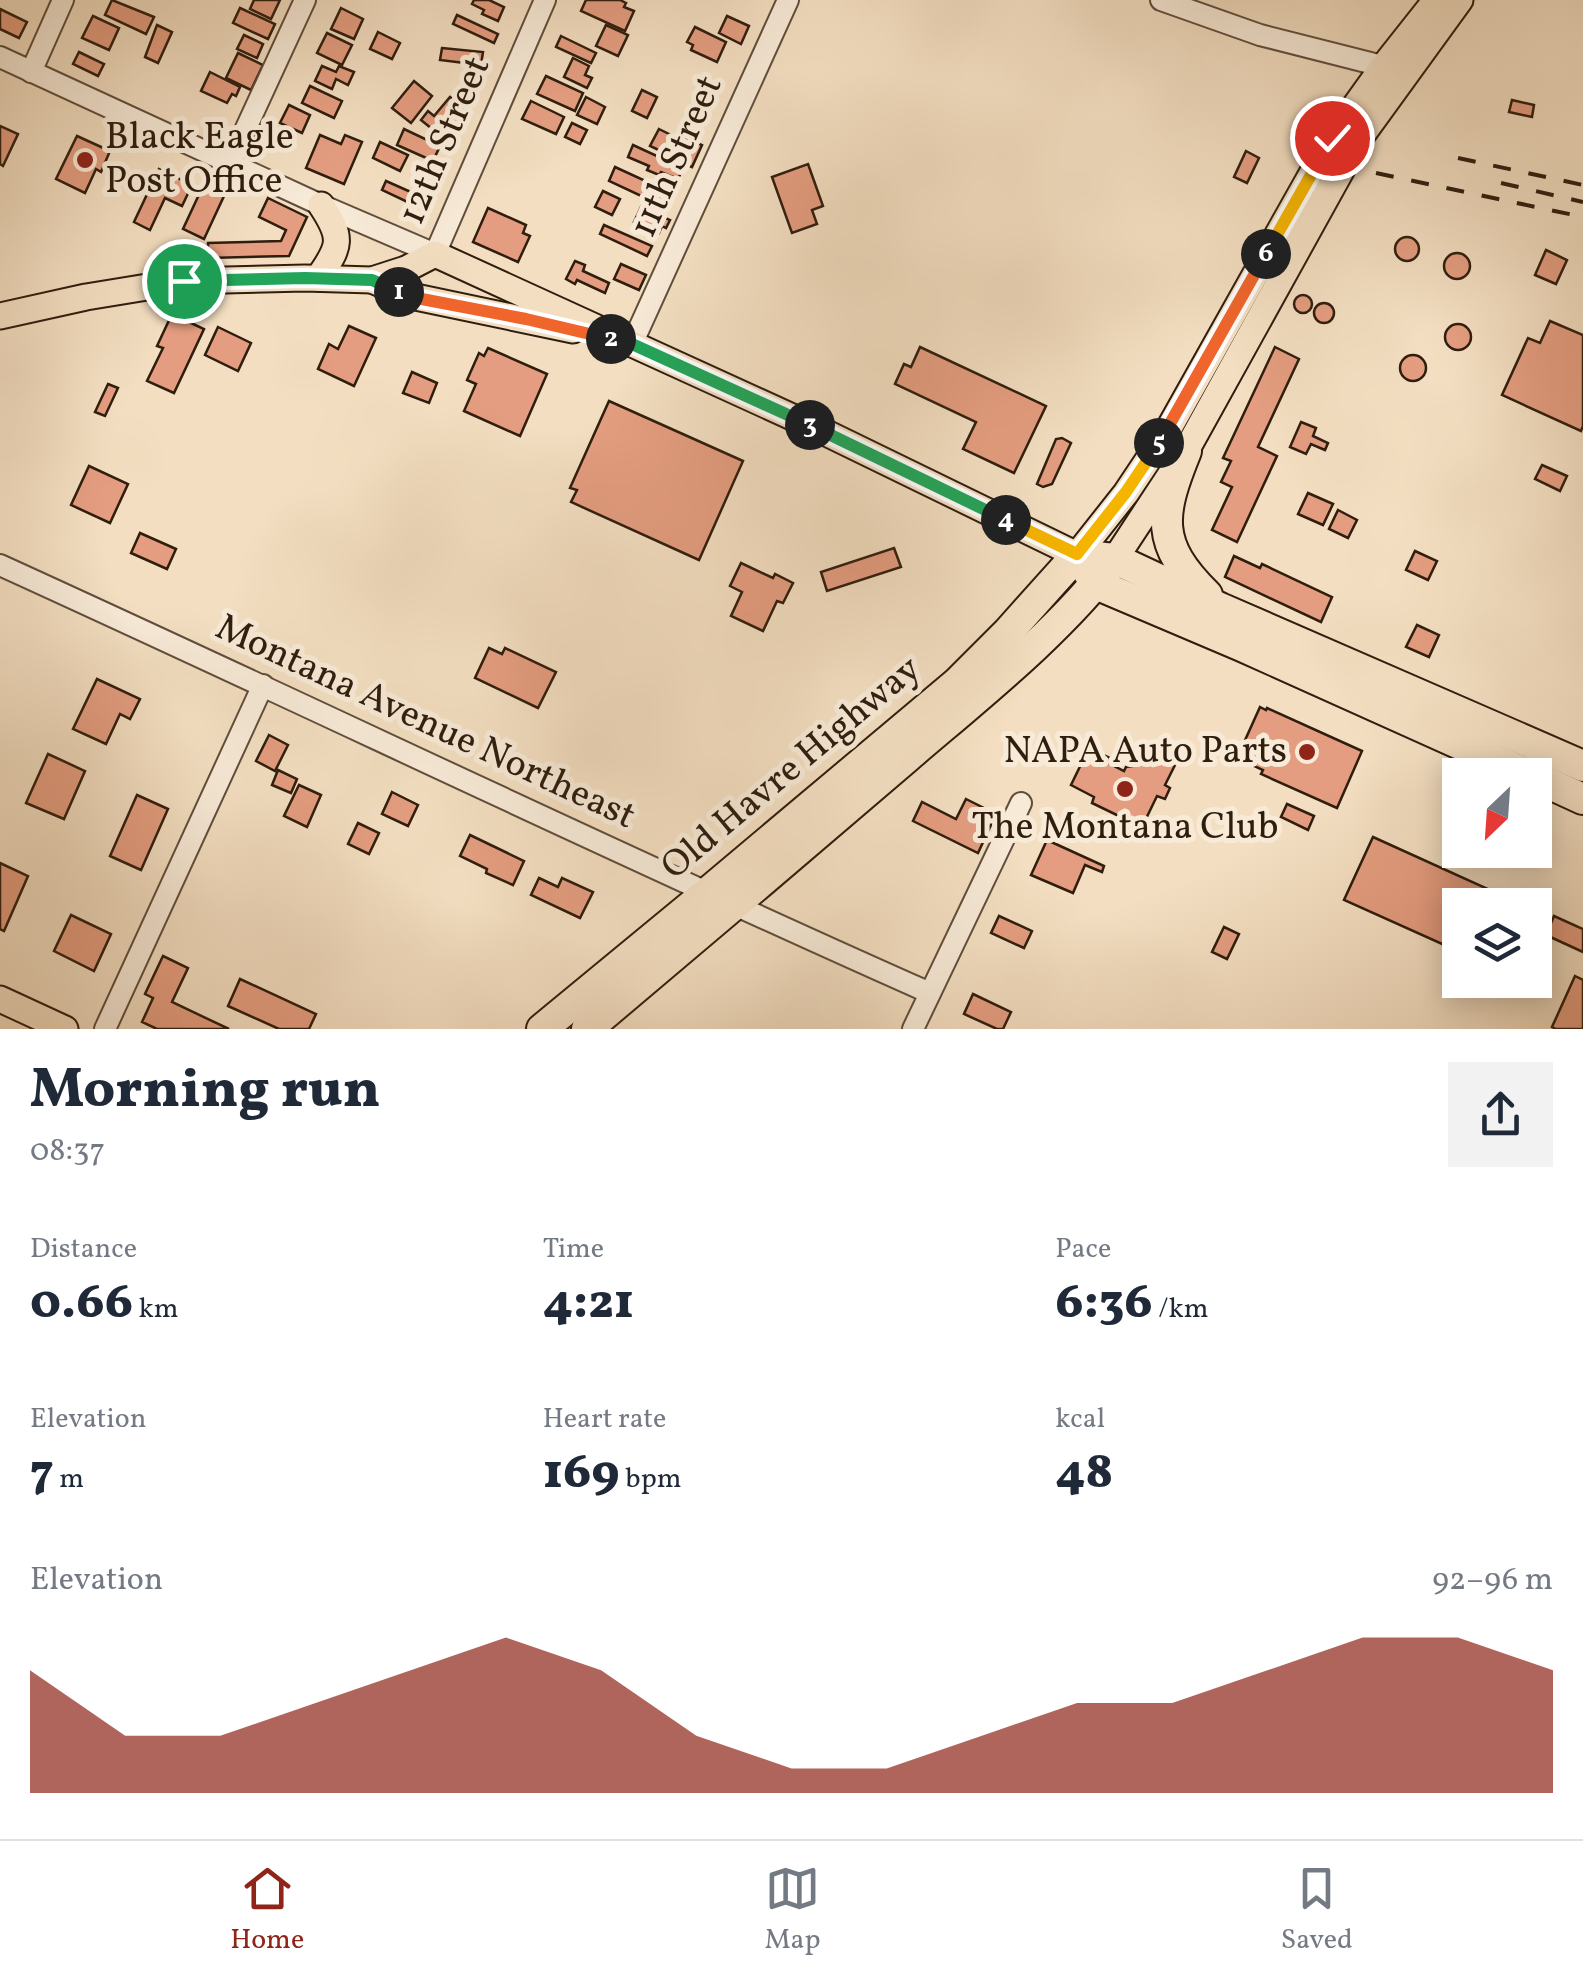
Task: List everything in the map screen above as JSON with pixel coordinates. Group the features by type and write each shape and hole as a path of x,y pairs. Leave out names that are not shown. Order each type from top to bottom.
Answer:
{"highway":[{"path":"1186,451 1167,504 1168,536 1180,566 1220,608"},
{"path":"1077,554 1115,559 1583,766"},
{"path":"1077,554 1096,584 1492,758"},
{"name":"Old Havre Highway","path":"587,1029 720,900 957,683 1077,554"},
{"name":"Old Havre Highway","path":"542,1029 720,900 971,702 1056,626 1115,559"},
{"path":"1552,785 1583,799"}],"main road":[{"path":"0,316 184,281 372,280 435,254 814,427 1077,554 1168,430 1332,138 1447,6"},
{"path":"1115,559 1186,451 1357,142 1418,22 1447,6"},
{"path":"318,278 337,244 336,228 321,205"},
{"path":"372,280 406,296 632,344"},
{"path":"0,1000 65,1029"}],"street":[{"path":"31,72 63,0"},
{"path":"230,163 305,0"},
{"name":"12th Street","path":"435,254 545,0"},
{"name":"11th Street","path":"632,344 788,0"},
{"path":"1161,0 1260,35 1395,69"},
{"path":"0,58 435,254"},
{"name":"Montana Avenue Northeast","path":"0,565 720,900 930,993"},
{"path":"105,1029 263,685"},
{"path":"912,1029 1021,803"}],"building":[{"path":"112,0 154,17 146,34 105,15"},
{"path":"254,0 280,0 271,19 250,9"},
{"path":"474,0 489,0 504,7 498,21 482,14 484,10 472,4"},
{"path":"586,0 626,3 624,7 634,11 625,31 581,11"},
{"path":"240,8 275,24 268,39 233,23"},
{"path":"341,8 363,19 354,39 331,29"},
{"path":"0,9 27,22 19,38 0,29"},
{"path":"457,15 498,34 494,43 453,24"},
{"path":"93,16 119,28 109,50 82,38"},
{"path":"727,16 749,26 741,44 719,33"},
{"path":"157,25 172,32 158,63 145,57"},
{"path":"606,25 628,35 618,56 596,46"},
{"path":"695,27 726,42 717,62 691,50 693,45 687,42"},
{"path":"378,32 400,43 392,59 370,49"},
{"path":"327,33 352,45 342,65 317,53"},
{"path":"244,35 263,44 257,58 237,49"},
{"path":"561,36 596,53 591,63 556,47"},
{"path":"442,48 483,52 481,65 440,60"},
{"path":"79,52 104,64 98,76 73,64"},
{"path":"238,53 263,65 251,90 226,78"},
{"path":"573,58 589,66 585,75 592,78 587,88 564,77"},
{"path":"322,66 336,72 339,66 354,72 348,85 336,79 332,89 315,81"},
{"path":"210,72 240,87 236,96 232,94 227,103 201,91"},
{"path":"546,76 583,93 575,111 537,94"},
{"path":"414,81 432,96 411,123 392,108"},
{"path":"310,86 342,101 334,118 302,103"},
{"path":"642,90 657,97 647,118 632,111"},
{"path":"450,97 470,112 447,141 421,120 428,111 434,116"},
{"path":"586,97 605,107 597,124 577,115"},
{"path":"1512,100 1534,105 1532,117 1509,112"},
{"path":"531,101 564,117 556,134 522,119"},
{"path":"289,105 310,115 302,133 280,123"},
{"path":"572,123 587,130 580,144 565,137"},
{"path":"0,126 18,134 3,166 0,164"},
{"path":"404,129 440,146 433,161 397,145"},
{"path":"659,129 673,136 665,153 650,146"},
{"path":"320,135 341,144 345,135 362,142 344,184 306,168"},
{"name":"Black Eagle Post Office","path":"77,136 110,151 101,172 96,169 85,193 56,179"},
{"path":"682,136 702,145 692,167 671,158"},
{"path":"380,142 408,155 400,171 373,158"},
{"path":"633,145 683,168 678,179 647,170 649,166 628,157"},
{"path":"1246,151 1259,158 1247,183 1234,177"},
{"path":"808,164 823,206 812,210 817,224 792,233 772,177"},
{"path":"615,167 674,194 667,208 609,181"},
{"path":"159,169 192,185 182,206 165,198 150,230 134,222"},
{"path":"386,181 422,197 418,207 382,190"},
{"path":"203,186 224,196 204,239 183,229"},
{"path":"603,191 620,199 612,215 595,207"},
{"path":"268,198 307,217 289,256 208,258 208,243 281,241 286,230 259,217"},
{"path":"641,207 670,220 666,228 662,226 659,233 634,222"},
{"path":"488,208 526,225 523,233 530,236 518,262 473,242"},
{"path":"604,225 652,246 647,256 600,234"},
{"path":"1407,237 1419,249 1407,261 1395,249"},
{"path":"1546,250 1567,260 1556,284 1535,275"},
{"path":"1457,253 1466,257 1470,266 1466,275 1457,279 1448,275 1444,266 1448,257"},
{"path":"575,261 585,265 583,271 609,283 605,293 566,279"},
{"path":"621,264 646,275 639,290 614,279"},
{"path":"1303,295 1310,297 1310,311 1303,313 1296,311 1294,304 1296,297"},
{"path":"1324,303 1334,313 1324,323 1314,313"},
{"path":"172,314 204,329 174,393 147,381 163,348 157,346"},
{"path":"1550,321 1583,335 1581,431 1502,395 1528,338 1540,343"},
{"path":"1458,324 1467,328 1471,337 1467,346 1458,350 1449,346 1445,337 1449,328"},
{"path":"349,326 376,338 354,386 318,369 329,344 338,349"},
{"path":"218,327 251,343 238,371 205,355"},
{"path":"920,347 1046,406 1014,473 963,449 976,422 895,384 904,364 911,367"},
{"path":"1275,347 1299,359 1258,447 1277,456 1237,542 1212,530 1232,487 1221,482 1231,461 1223,458"},
{"path":"488,348 547,374 520,436 464,411 476,384 467,380 479,353 484,356"},
{"path":"1413,355 1422,359 1426,368 1422,377 1413,381 1404,377 1400,368 1404,359"},
{"path":"412,372 437,383 429,403 403,393"},
{"path":"108,384 118,388 105,416 95,412"},
{"path":"609,401 743,461 699,560 571,502 577,490 570,488"},
{"path":"1301,422 1316,428 1313,436 1328,443 1325,450 1311,444 1306,454 1290,447"},
{"path":"1056,439 1071,443 1052,484 1043,487 1037,484"},
{"path":"1542,465 1567,476 1560,491 1535,479"},
{"path":"89,466 128,484 110,523 71,505"},
{"path":"1308,493 1333,504 1323,525 1298,514"},
{"path":"1338,510 1357,520 1348,538 1329,529"},
{"path":"140,533 176,549 167,569 131,553"},
{"path":"894,548 901,567 827,591 821,572"},
{"path":"1415,551 1437,561 1428,580 1406,570"},
{"path":"1234,556 1260,568 1262,564 1332,597 1321,622 1225,577"},
{"path":"741,563 793,583 783,603 777,601 763,631 731,616 742,592 730,586"},
{"path":"1417,625 1439,635 1429,657 1406,647"},
{"path":"489,648 502,654 505,648 556,672 538,708 475,678"},
{"path":"97,679 140,699 130,719 120,714 106,744 73,729"},
{"path":"1260,707 1362,751 1337,808 1261,774 1263,770 1237,758"},
{"path":"269,735 288,745 275,771 256,761"},
{"path":"1089,748 1110,758 1108,763 1124,771 1138,765 1146,749 1176,763 1165,785 1170,788 1165,799 1157,796 1142,827 1132,821 1129,827 1118,821 1121,817 1092,803 1094,797 1071,785"},
{"path":"48,754 85,771 64,819 26,803"},
{"path":"278,770 297,779 291,793 272,785"},
{"path":"299,785 321,795 307,827 284,816"},
{"path":"392,792 418,805 408,826 382,814"},
{"path":"137,795 168,809 141,870 110,856"},
{"path":"966,799 996,814 978,853 913,821 922,802 956,819"},
{"path":"1287,804 1314,816 1308,830 1281,817"},
{"path":"358,823 379,833 369,854 348,844"},
{"path":"470,835 524,861 513,885 460,856"},
{"path":"1373,837 1486,888 1442,888 1442,944 1344,900"},
{"path":"1047,840 1104,866 1102,872 1085,865 1073,893 1031,875"},
{"path":"0,863 28,876 4,931 0,929"},
{"path":"539,878 558,887 562,878 593,892 580,918 531,895"},
{"path":"71,915 111,934 94,971 54,951"},
{"path":"999,916 1032,931 1024,948 991,933"},
{"path":"1554,916 1583,929 1583,952 1552,938"},
{"path":"1224,927 1239,934 1227,959 1212,952"},
{"path":"163,956 188,968 172,1002 229,1029 157,1029 142,1022 153,998 145,994"},
{"path":"1575,976 1583,980 1583,1029 1556,1029 1552,1027"},
{"path":"240,979 316,1014 309,1029 279,1029 228,1006"},
{"path":"973,994 1011,1012 1003,1029 964,1014"}],"railway":[{"path":"1458,158 1583,185"},
{"path":"1376,173 1583,217"},
{"path":"1501,183 1583,202"}],"place":[{"name":"Black Eagle Post Office","path":"85,160"},
{"name":"NAPA Auto Parts","path":"1307,752"},
{"name":"The Montana Club","path":"1125,789"}],"route":[{"path":"184,281 372,280 406,296 632,344 1077,554 1168,430 1332,138"}]}
